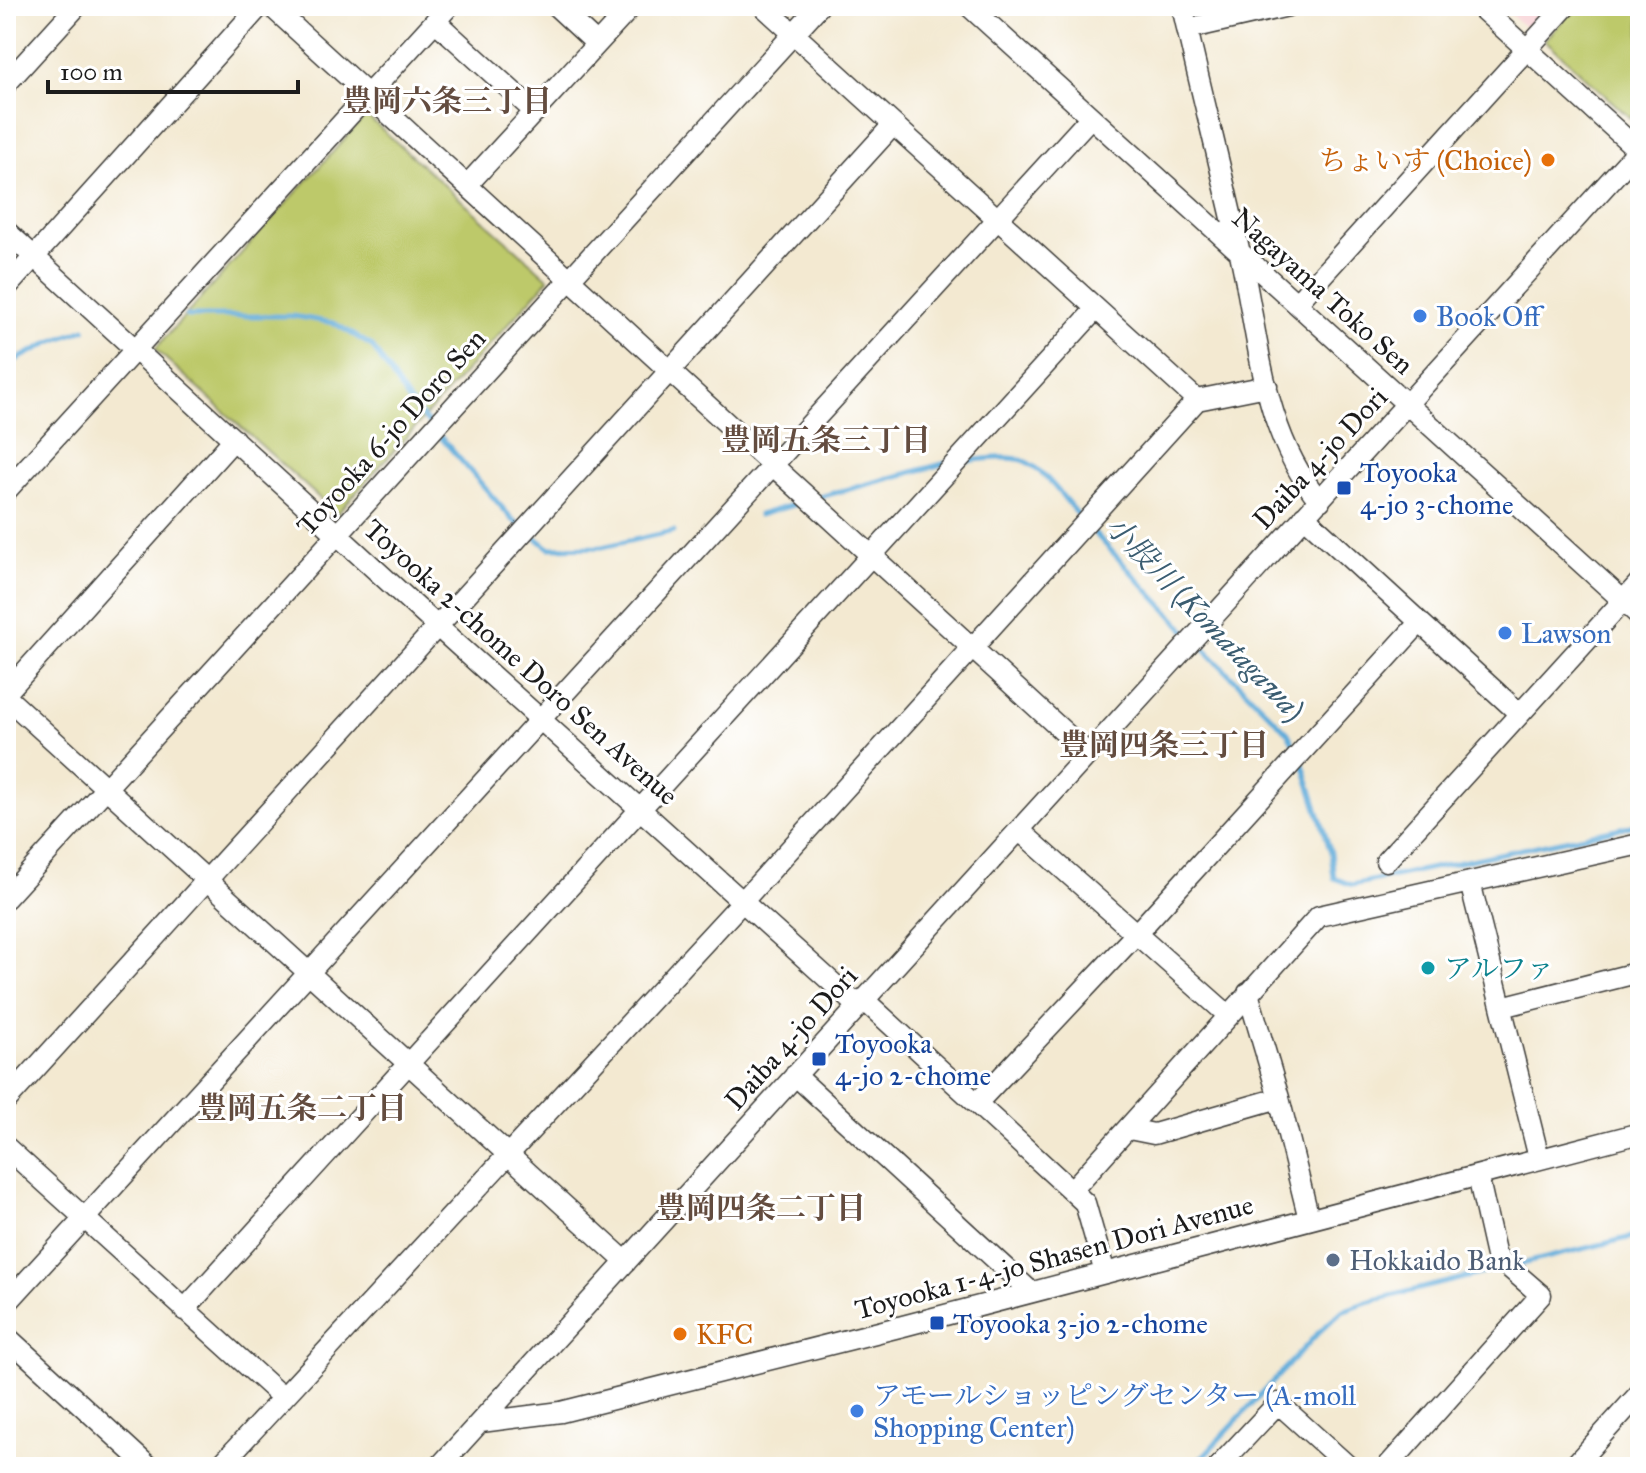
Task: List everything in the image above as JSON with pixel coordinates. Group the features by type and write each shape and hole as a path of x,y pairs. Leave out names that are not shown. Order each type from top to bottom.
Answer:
{"street":[{"path":"6,84 77,6"},
{"path":"6,288 260,6"},
{"path":"271,6 1088,754"},
{"path":"556,6 597,44"},
{"path":"468,184 632,6"},
{"path":"763,6 996,221 1197,400"},
{"name":"Toyooka 6-jo Doro Sen","path":"6,898 819,6"},
{"name":"Nagayama Toko Sen","path":"969,6 1640,616"},
{"path":"1182,6 1240,253 1267,386 1284,447 1302,480 1320,501"},
{"path":"1187,29 1288,6"},
{"path":"1479,6 1639,149"},
{"path":"1297,303 1566,6"},
{"path":"6,491 442,14 535,112"},
{"path":"6,1304 1090,118"},
{"path":"6,1101 893,125"},
{"name":"Daiba 4-jo Dori","path":"439,1467 1639,149"},
{"name":"Toyooka 2-chome Doro Sen Avenue","path":"6,231 742,902 977,1103 1078,1197"},
{"path":"184,1310 1095,310"},
{"path":"219,1467 742,902 1197,400 1267,386"},
{"path":"234,439 6,695 407,1065 626,1262"},
{"path":"1304,516 1520,714"},
{"path":"1386,861 1640,582"},
{"path":"977,1103 1136,934 1420,622"},
{"path":"1019,830 1228,1015"},
{"path":"1105,1273 1078,1197 1129,1129 1319,916 1640,844"},
{"path":"1470,882 1539,1158"},
{"path":"1502,1007 1640,972"},
{"path":"1248,993 1279,1098 1309,1219"},
{"path":"795,1075 1030,1291"},
{"path":"1129,1129 1154,1134 1279,1098"},
{"name":"Toyooka 1-4-jo Shasen Dori Avenue","path":"481,1422 561,1412 1640,1133"},
{"path":"6,1147 283,1398"},
{"path":"1387,1467 1541,1295 1496,1256 1478,1176"},
{"path":"6,1336 149,1467"},
{"path":"1573,1467 1640,1393"},
{"path":"1218,1467 1278,1403 1349,1467"}],"shaded area":[{"path":"1500,6 1548,6 1530,26 1525,27"}],"green space":[{"path":"1576,6 1640,6 1640,107 1630,118 1545,40"},
{"path":"366,115 549,279 337,514 155,349"}],"waterway":[{"name":"小股川 (Komatagawa)","path":"187,316 293,316 334,323 372,346 408,400 431,426"},
{"name":"小股川 (Komatagawa)","path":"6,365 85,329"},
{"name":"小股川 (Komatagawa)","path":"438,434 522,527"},
{"name":"小股川 (Komatagawa)","path":"967,461 1004,458 1024,461 1047,478 1081,518"},
{"name":"小股川 (Komatagawa)","path":"816,498 946,463"},
{"name":"小股川 (Komatagawa)","path":"759,515 803,502"},
{"name":"小股川 (Komatagawa)","path":"1088,526 1190,635"},
{"name":"小股川 (Komatagawa)","path":"530,533 549,548 602,547 674,531"},
{"name":"小股川 (Komatagawa)","path":"1197,642 1288,733 1296,749"},
{"name":"小股川 (Komatagawa)","path":"1302,761 1331,853 1334,878 1352,885 1640,824"},
{"path":"1517,1265 1640,1235"},
{"path":"1193,1467 1342,1311 1503,1268"}],"place":[{"name":"ちょいす (Choice)","path":"1548,160"},
{"name":"Book Off","path":"1420,316"},
{"name":"Toyooka 4-jo 3-chome","path":"1344,488"},
{"name":"Lawson","path":"1505,633"},
{"name":"アルファ","path":"1428,968"},
{"name":"Toyooka 4-jo 2-chome","path":"819,1059"},
{"name":"Hokkaido Bank","path":"1333,1260"},
{"name":"Toyooka 3-jo 2-chome","path":"937,1323"},
{"name":"KFC","path":"680,1334"},
{"name":"アモールショッピングセンター (A-moll Shopping Center)","path":"857,1411"}],"district":[{"name":"豊岡六条三丁目","path":"447,101"},
{"name":"豊岡五条三丁目","path":"826,440"},
{"name":"豊岡四条三丁目","path":"1164,745"},
{"name":"豊岡五条二丁目","path":"302,1108"},
{"name":"豊岡四条二丁目","path":"761,1208"}]}
